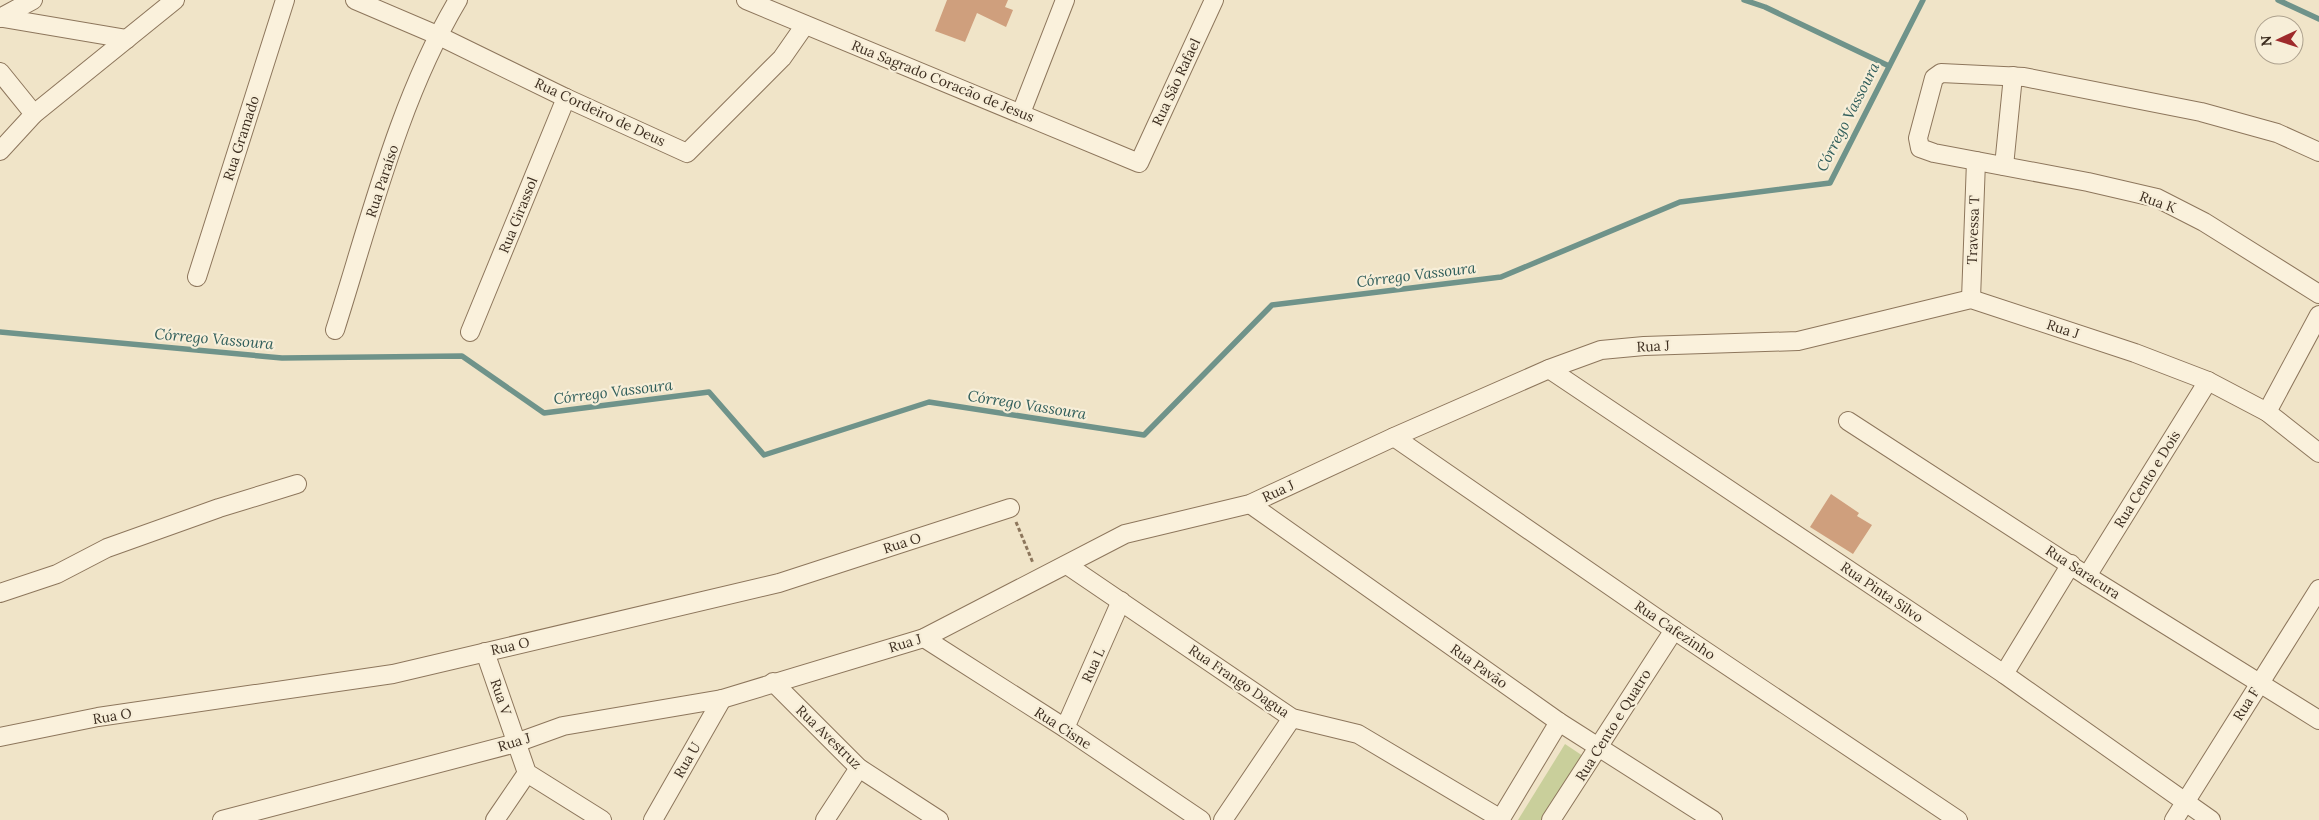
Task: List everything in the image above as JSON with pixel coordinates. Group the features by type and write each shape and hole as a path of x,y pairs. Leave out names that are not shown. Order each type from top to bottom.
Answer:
{"street":[{"path":"2,18 33,0"},
{"path":"0,151 34,114 175,0"},
{"name":"Rua Gramado","path":"197,277 285,0"},
{"name":"Rua Cordeiro de Deus","path":"355,0 437,35 566,98 687,153 782,58 805,25"},
{"name":"Rua Paraíso","path":"335,330 394,142 437,35 458,0"},
{"name":"Rua Sagrado Coracão de Jesus","path":"746,0 1139,163"},
{"path":"1021,113 1065,0"},
{"name":"Rua São Rafael","path":"1139,163 1214,0"},
{"path":"2,18 127,39"},
{"path":"0,72 34,114"},
{"name":"Rua K","path":"2013,76 1941,73 1934,78 1918,138 1920,148 1934,153 2157,198 2204,222 2319,294"},
{"path":"2004,166 2013,76 2202,112 2277,133 2319,152"},
{"name":"Rua Girassol","path":"470,332 566,98"},
{"name":"Travessa T","path":"1971,300 1976,161"},
{"name":"Rua J","path":"222,820 516,743 563,726 722,699 924,638 1125,534 1250,504 1394,436 1549,369 1601,350 1644,346 1798,341 1971,300 2135,353 2208,381 2267,412 2319,453"},
{"path":"2267,412 2319,315"},
{"name":"Rua Pinta Silvo","path":"1549,369 2004,674 2211,820"},
{"name":"Rua Cento e Dois","path":"2087,576 2208,381"},
{"name":"Rua Saracura","path":"1848,421 2087,576 2319,720"},
{"name":"Rua Cafezinho","path":"1394,436 1674,630 1958,820"},
{"path":"0,593 57,574 107,548 219,508 297,484"},
{"name":"Rua Pavão","path":"1250,504 1559,722 1712,820"},
{"name":"Rua O","path":"0,737 98,717 393,674 779,583 1010,508"},
{"path":"2004,674 2071,564"},
{"name":"Rua Frango Dagua","path":"1067,565 1292,718 1358,734 1500,820"},
{"name":"Rua F","path":"2174,820 2319,588"},
{"name":"Rua L","path":"1065,728 1121,601"},
{"name":"Rua Cento e Quatro","path":"1551,820 1674,630"},
{"name":"Rua Cisne","path":"924,638 1065,728 1201,820"},
{"name":"Rua V","path":"485,652 527,773"},
{"name":"Rua Avestruz","path":"774,682 859,768 939,820"},
{"name":"Rua U","path":"652,820 722,699"},
{"path":"1222,820 1292,718"},
{"path":"1500,820 1559,722"},
{"path":"825,820 859,768"},
{"path":"495,820 527,773 602,820"}],"path":[{"path":"1010,508 1039,579"}],"green space":[{"path":"1565,744 1583,756 1543,820 1518,820"}],"building":[{"path":"947,0 1008,0 1005,7 1013,10 1006,27 977,13 965,42 935,31"},
{"path":"1831,494 1859,513 1857,516 1872,525 1853,554 1810,527"}],"waterway":[{"path":"1744,0 1765,7 1889,66"},
{"name":"Córrego Vassoura","path":"0,332 282,358 462,356 544,413 709,392 764,455 929,402 1144,435 1272,305 1501,277 1680,202 1830,183 1923,0"},
{"name":"Córrego Vassoura","path":"2278,0 2319,19"}]}
